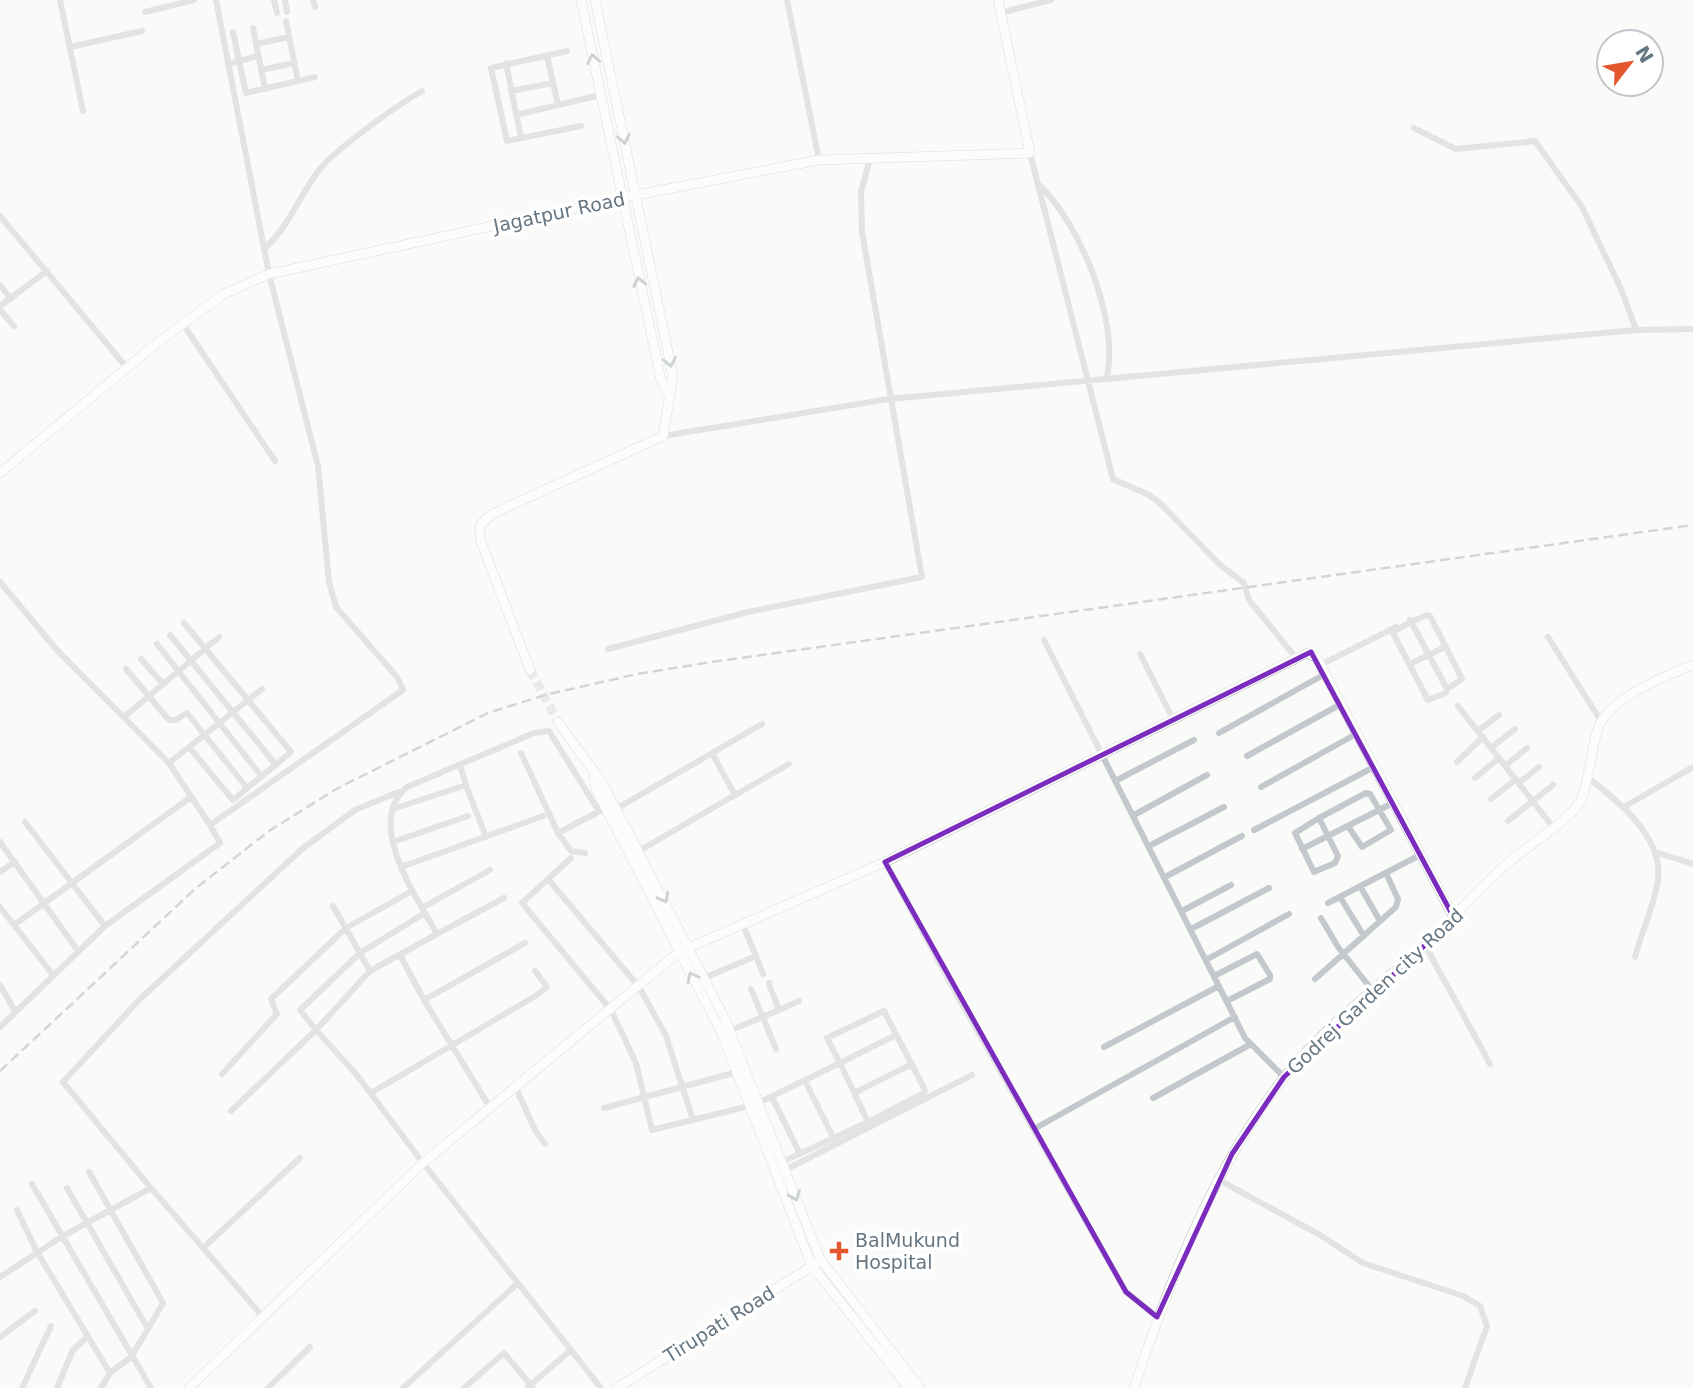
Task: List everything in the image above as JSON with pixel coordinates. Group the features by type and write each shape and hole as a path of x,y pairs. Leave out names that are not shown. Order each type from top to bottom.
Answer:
{"street":[{"path":"60,0 83,111"},
{"path":"145,12 194,0"},
{"path":"210,825 403,690 397,677 337,607 327,568 318,466 269,274 216,0"},
{"path":"274,0 278,13"},
{"path":"285,0 288,12"},
{"path":"581,0 621,199 661,380 668,395"},
{"path":"595,0 673,376 663,436"},
{"path":"787,0 819,160"},
{"path":"998,0 1030,153 1113,479 1149,495 1161,504 1219,564 1244,583 1249,600 1296,658"},
{"path":"1000,13 1051,0"},
{"path":"286,21 298,81"},
{"path":"253,28 265,89"},
{"path":"69,47 142,31"},
{"path":"233,32 246,93 315,77"},
{"path":"256,44 289,37"},
{"path":"567,51 491,68 506,140 581,126"},
{"path":"547,55 558,105"},
{"path":"228,64 258,56"},
{"path":"261,70 295,63"},
{"path":"506,63 521,138"},
{"path":"512,91 554,83"},
{"path":"264,249 282,233 321,168 398,106 422,91"},
{"path":"516,115 600,95"},
{"path":"1414,128 1456,149 1535,141 1583,207 1622,291 1636,330"},
{"name":"Jagatpur Road","path":"0,473 183,324 224,294 269,274 636,195 819,160 1030,153"},
{"path":"608,649 748,612 922,577 862,232 861,192 870,159"},
{"path":"1038,184 1056,201 1080,242 1100,301 1109,345 1111,356 1107,377"},
{"path":"0,216 127,368"},
{"path":"14,326 0,308 47,271"},
{"path":"0,285 10,299"},
{"path":"647,317 660,315"},
{"path":"183,324 275,461"},
{"path":"530,670 480,539 480,525 492,514 663,436 889,399 1636,330 1693,329"},
{"path":"0,582 56,649 169,763 220,843 105,926 0,1027"},
{"path":"1320,665 1411,621 1430,616 1462,679 1440,697 1428,700 1394,633 1411,621 1427,611"},
{"path":"1411,621 1447,689"},
{"path":"184,622 290,752 233,800 189,747"},
{"path":"170,635 276,765"},
{"path":"124,717 219,637"},
{"path":"1548,637 1601,721 1623,701 1665,676 1693,665"},
{"path":"1044,640 1235,1017 1251,1044 1284,1077"},
{"path":"157,644 262,776"},
{"path":"1410,664 1445,647"},
{"path":"189,1388 423,1163 491,1110 680,952 885,862 1311,652 1454,918"},
{"path":"1140,654 1173,719"},
{"path":"142,659 163,684"},
{"path":"126,669 169,720 176,720 187,713 247,788"},
{"path":"1219,733 1325,674"},
{"path":"169,763 262,689"},
{"path":"1247,756 1340,704"},
{"path":"1458,706 1553,827"},
{"path":"1457,762 1499,715"},
{"name":"Godrej Garden city Road","path":"1134,1388 1157,1317 1219,1180 1232,1154 1284,1077 1454,918 1508,863 1580,802 1601,721"},
{"path":"558,722 594,776 595,787 722,1034 737,1072 783,1166 817,1263 920,1388"},
{"path":"558,833 608,811 762,724"},
{"path":"1491,748 1515,729"},
{"path":"264,1318 63,1082 139,1000 302,849 355,810 534,733 549,731 639,851 729,1031 776,1176 817,1263 909,1388"},
{"path":"1261,787 1356,734"},
{"path":"1117,780 1194,740"},
{"path":"1505,766 1527,748"},
{"path":"521,753 558,833 571,851 585,853"},
{"path":"712,753 735,795"},
{"path":"1475,778 1499,758"},
{"path":"639,851 789,764"},
{"path":"460,765 486,837"},
{"path":"1254,830 1374,767"},
{"path":"1491,799 1539,767"},
{"path":"1624,807 1650,789 1693,768"},
{"path":"1134,815 1207,775"},
{"path":"1587,777 1624,807 1655,852 1658,879 1635,957"},
{"path":"393,809 466,785"},
{"path":"1508,821 1553,785"},
{"path":"401,792 389,824 393,842 412,891 437,934"},
{"path":"1319,818 1338,856 1335,863 1314,872 1295,832 1319,818 1366,793 1373,796 1391,830 1365,846 1359,845 1348,826"},
{"path":"14,925 191,797"},
{"path":"1302,849 1393,803"},
{"path":"1149,846 1224,807"},
{"path":"393,842 468,816"},
{"path":"401,867 543,816"},
{"path":"25,822 105,926"},
{"path":"1165,877 1242,836"},
{"path":"0,842 78,951"},
{"path":"1655,852 1693,864"},
{"path":"1328,903 1420,855"},
{"path":"571,859 522,903 611,1010 636,1063 653,1130 754,1105 896,1035"},
{"path":"0,872 15,862"},
{"path":"885,862 1126,1292 1157,1317"},
{"path":"490,870 359,953 300,1010 371,1093 601,1388"},
{"path":"1315,979 1399,903 1386,873"},
{"path":"548,879 639,987 666,1036 693,1120"},
{"path":"1182,911 1231,885"},
{"path":"1360,886 1380,921"},
{"path":"1191,929 1269,888"},
{"path":"222,1074 277,1014 271,999 346,929 412,891"},
{"path":"1340,897 1364,936"},
{"path":"231,1111 316,1030 370,971 504,898"},
{"path":"333,906 370,971"},
{"path":"0,907 53,975"},
{"path":"1206,960 1289,914"},
{"path":"1321,918 1343,954 1373,991"},
{"path":"742,923 763,974"},
{"path":"424,1000 525,943"},
{"path":"1425,945 1490,1063"},
{"path":"1214,976 1257,954 1270,975 1270,979 1227,1001"},
{"path":"400,955 491,1110"},
{"path":"704,978 756,956"},
{"path":"371,1093 453,1046 547,986 535,971"},
{"path":"0,985 15,1011"},
{"path":"1104,1047 1219,986"},
{"path":"751,989 776,1049"},
{"path":"771,989 779,1010"},
{"path":"729,1031 800,1001"},
{"path":"776,1176 783,1166 800,1154 834,1139 868,1122 925,1092 882,1010 830,1034 827,1038 868,1122"},
{"path":"1034,1129 1235,1017"},
{"path":"1153,1098 1251,1044"},
{"path":"854,1093 912,1064"},
{"path":"604,1108 737,1072"},
{"path":"783,1166 972,1075"},
{"path":"805,1080 834,1139"},
{"path":"516,1088 536,1132 545,1144"},
{"path":"772,1097 800,1154"},
{"path":"203,1248 300,1158"},
{"path":"89,1172 163,1303 131,1357 110,1373 101,1388"},
{"path":"1219,1180 1320,1235 1363,1263 1463,1296 1480,1306 1487,1326 1465,1388"},
{"path":"32,1184 151,1388"},
{"path":"67,1188 85,1224 148,1329"},
{"path":"0,1277 62,1236 151,1188"},
{"path":"17,1210 37,1252 110,1373"},
{"name":"Tirupati Road","path":"617,1388 817,1263"},
{"path":"403,1388 518,1283"},
{"path":"0,1337 35,1311"},
{"path":"22,1388 51,1326"},
{"path":"57,1388 73,1350 88,1336"},
{"path":"268,1388 310,1347"},
{"path":"464,1388 504,1353 530,1386 571,1350"}],"highlighted area":[{"path":"1311,652 1454,918 1284,1077 1232,1154 1157,1317 1126,1292 885,862"}],"tunnel":[{"path":"530,670 558,722"}],"railway":[{"path":"0,1071 196,888 269,831 338,788 488,713 545,695 637,674 712,662 1693,525"}],"place":[{"name":"BalMukund Hospital","path":"839,1251"}]}
